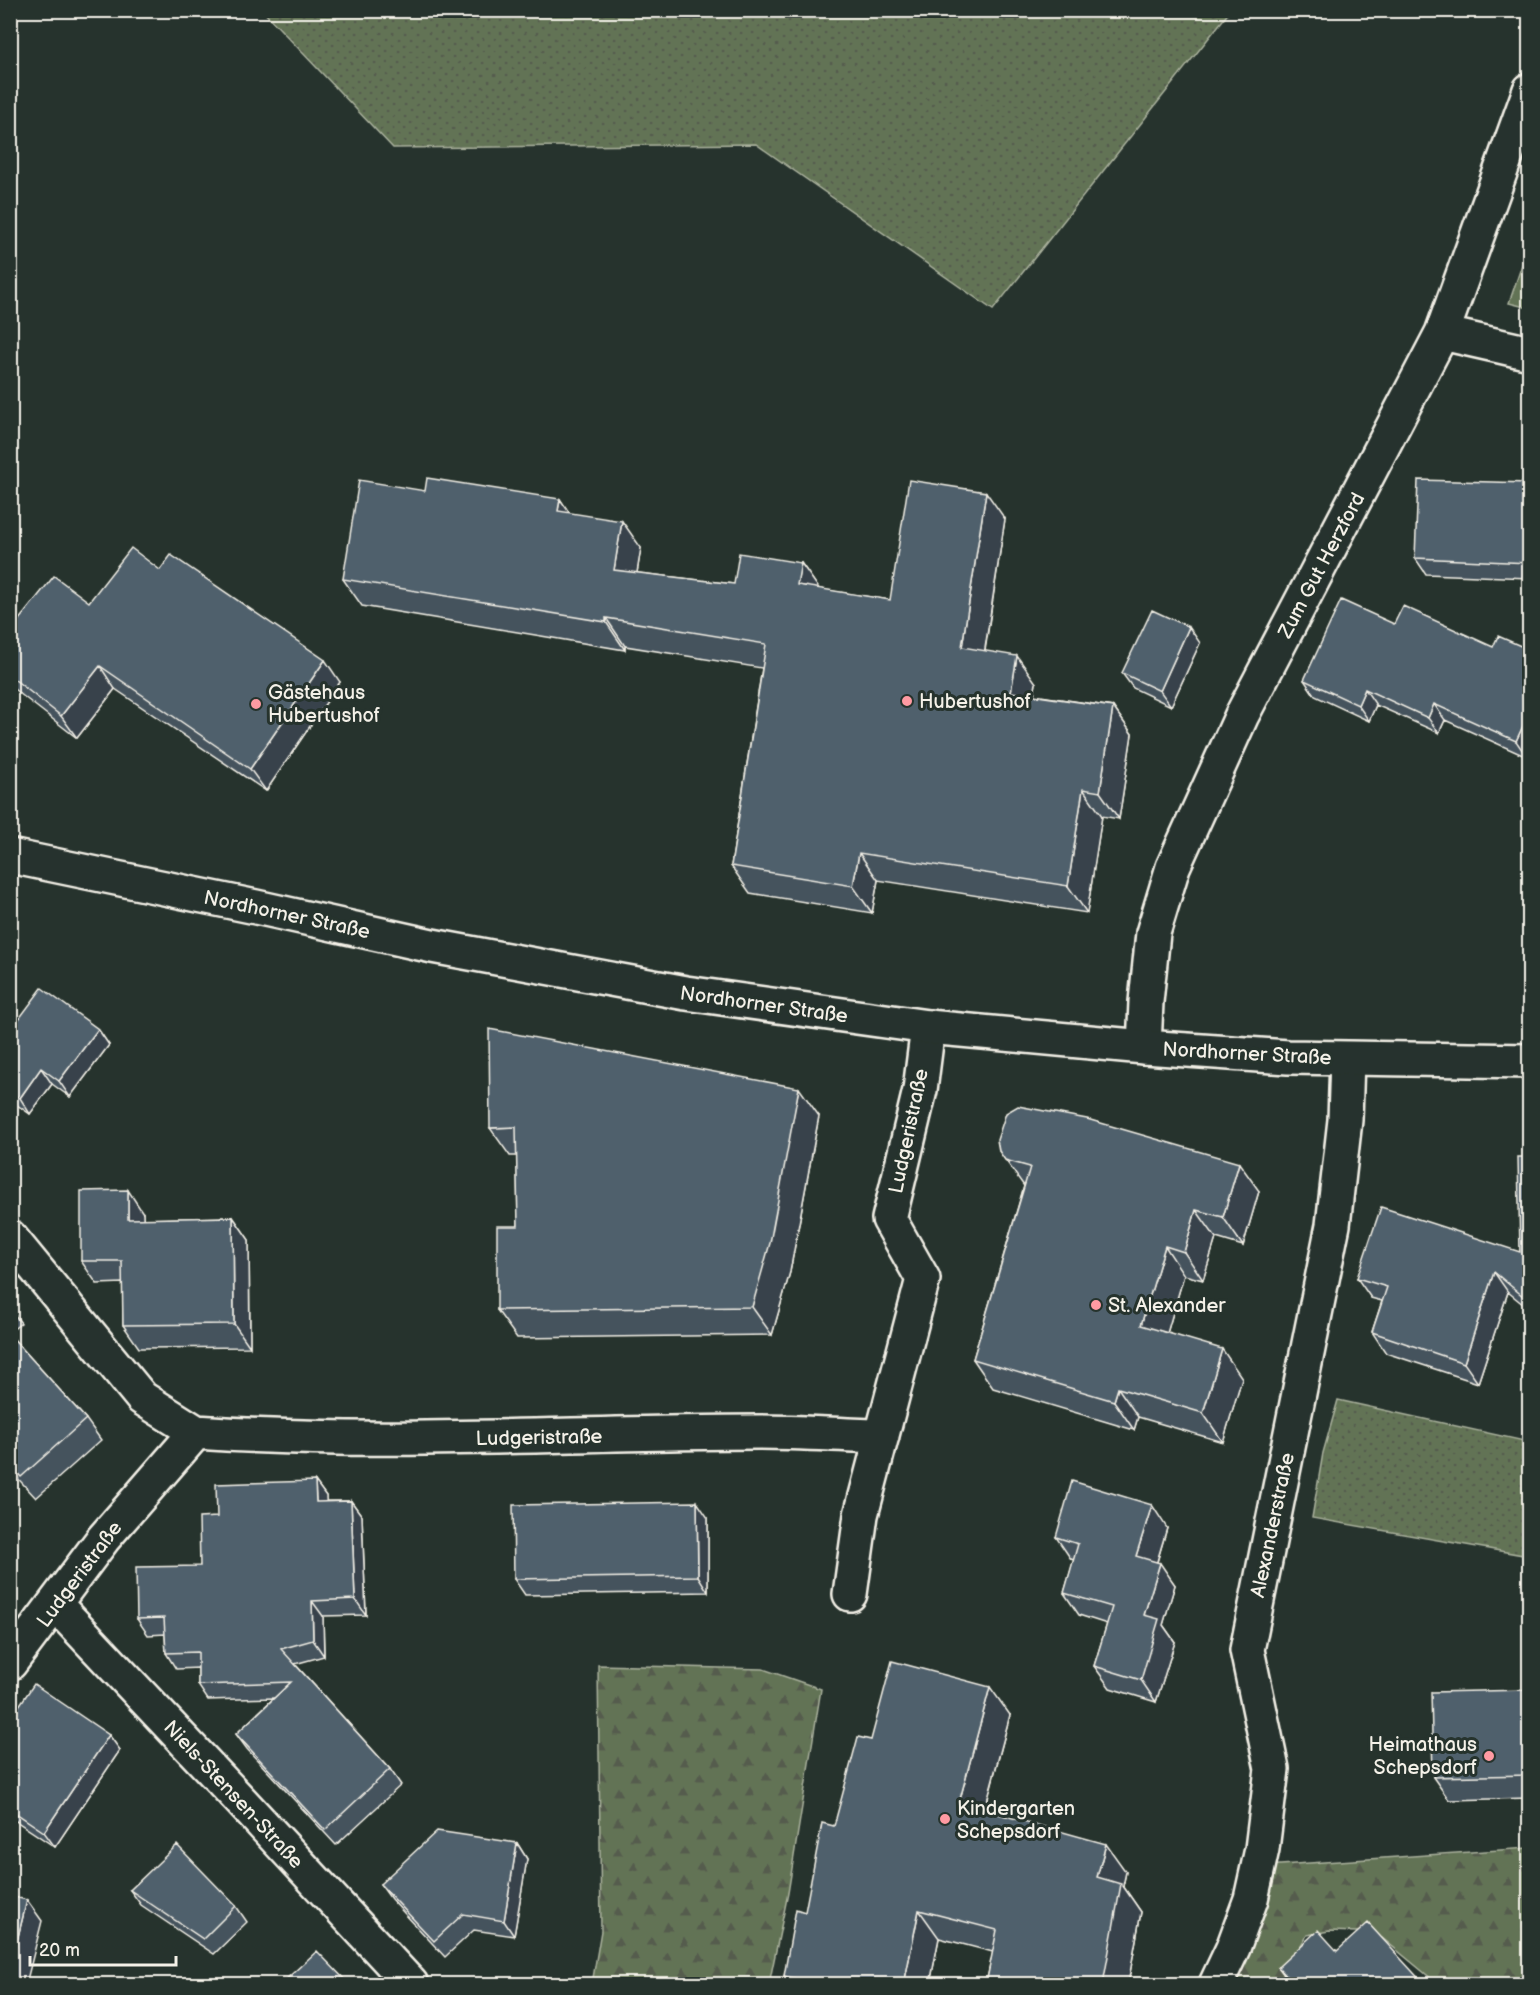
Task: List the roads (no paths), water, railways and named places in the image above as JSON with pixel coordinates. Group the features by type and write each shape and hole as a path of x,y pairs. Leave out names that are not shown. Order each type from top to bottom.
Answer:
{"street":[{"name":"Zum Gut Herzford","path":"1144,1047 1153,933 1173,867 1242,715 1442,333 1530,90"},
{"path":"1442,333 1530,353"},
{"name":"Nordhorner Straße","path":"10,856 432,946 686,993 928,1027 1279,1057 1530,1061"},
{"name":"Ludgeristraße","path":"850,1594 861,1515 923,1279 889,1219 920,1090 928,1027"},
{"name":"Alexanderstraße","path":"1216,1984 1233,1948 1251,1899 1262,1849 1272,1769 1247,1650 1333,1226 1345,1120 1347,1059"},
{"name":"Ludgeristraße","path":"10,1237 142,1398 196,1432 257,1436 420,1439 761,1432 882,1436"},
{"name":"Ludgeristraße","path":"10,1663 56,1605 103,1539 196,1432"},
{"name":"Niels-Stensen-Straße","path":"56,1605 411,1984"}],"place":[{"name":"Hubertushof","path":"907,701"},
{"name":"Gästehaus Hubertushof","path":"256,704"},
{"name":"St. Alexander","path":"1096,1305"},
{"name":"Heimathaus Schepsdorf","path":"1489,1756"},
{"name":"Kindergarten Schepsdorf","path":"945,1819"}]}
